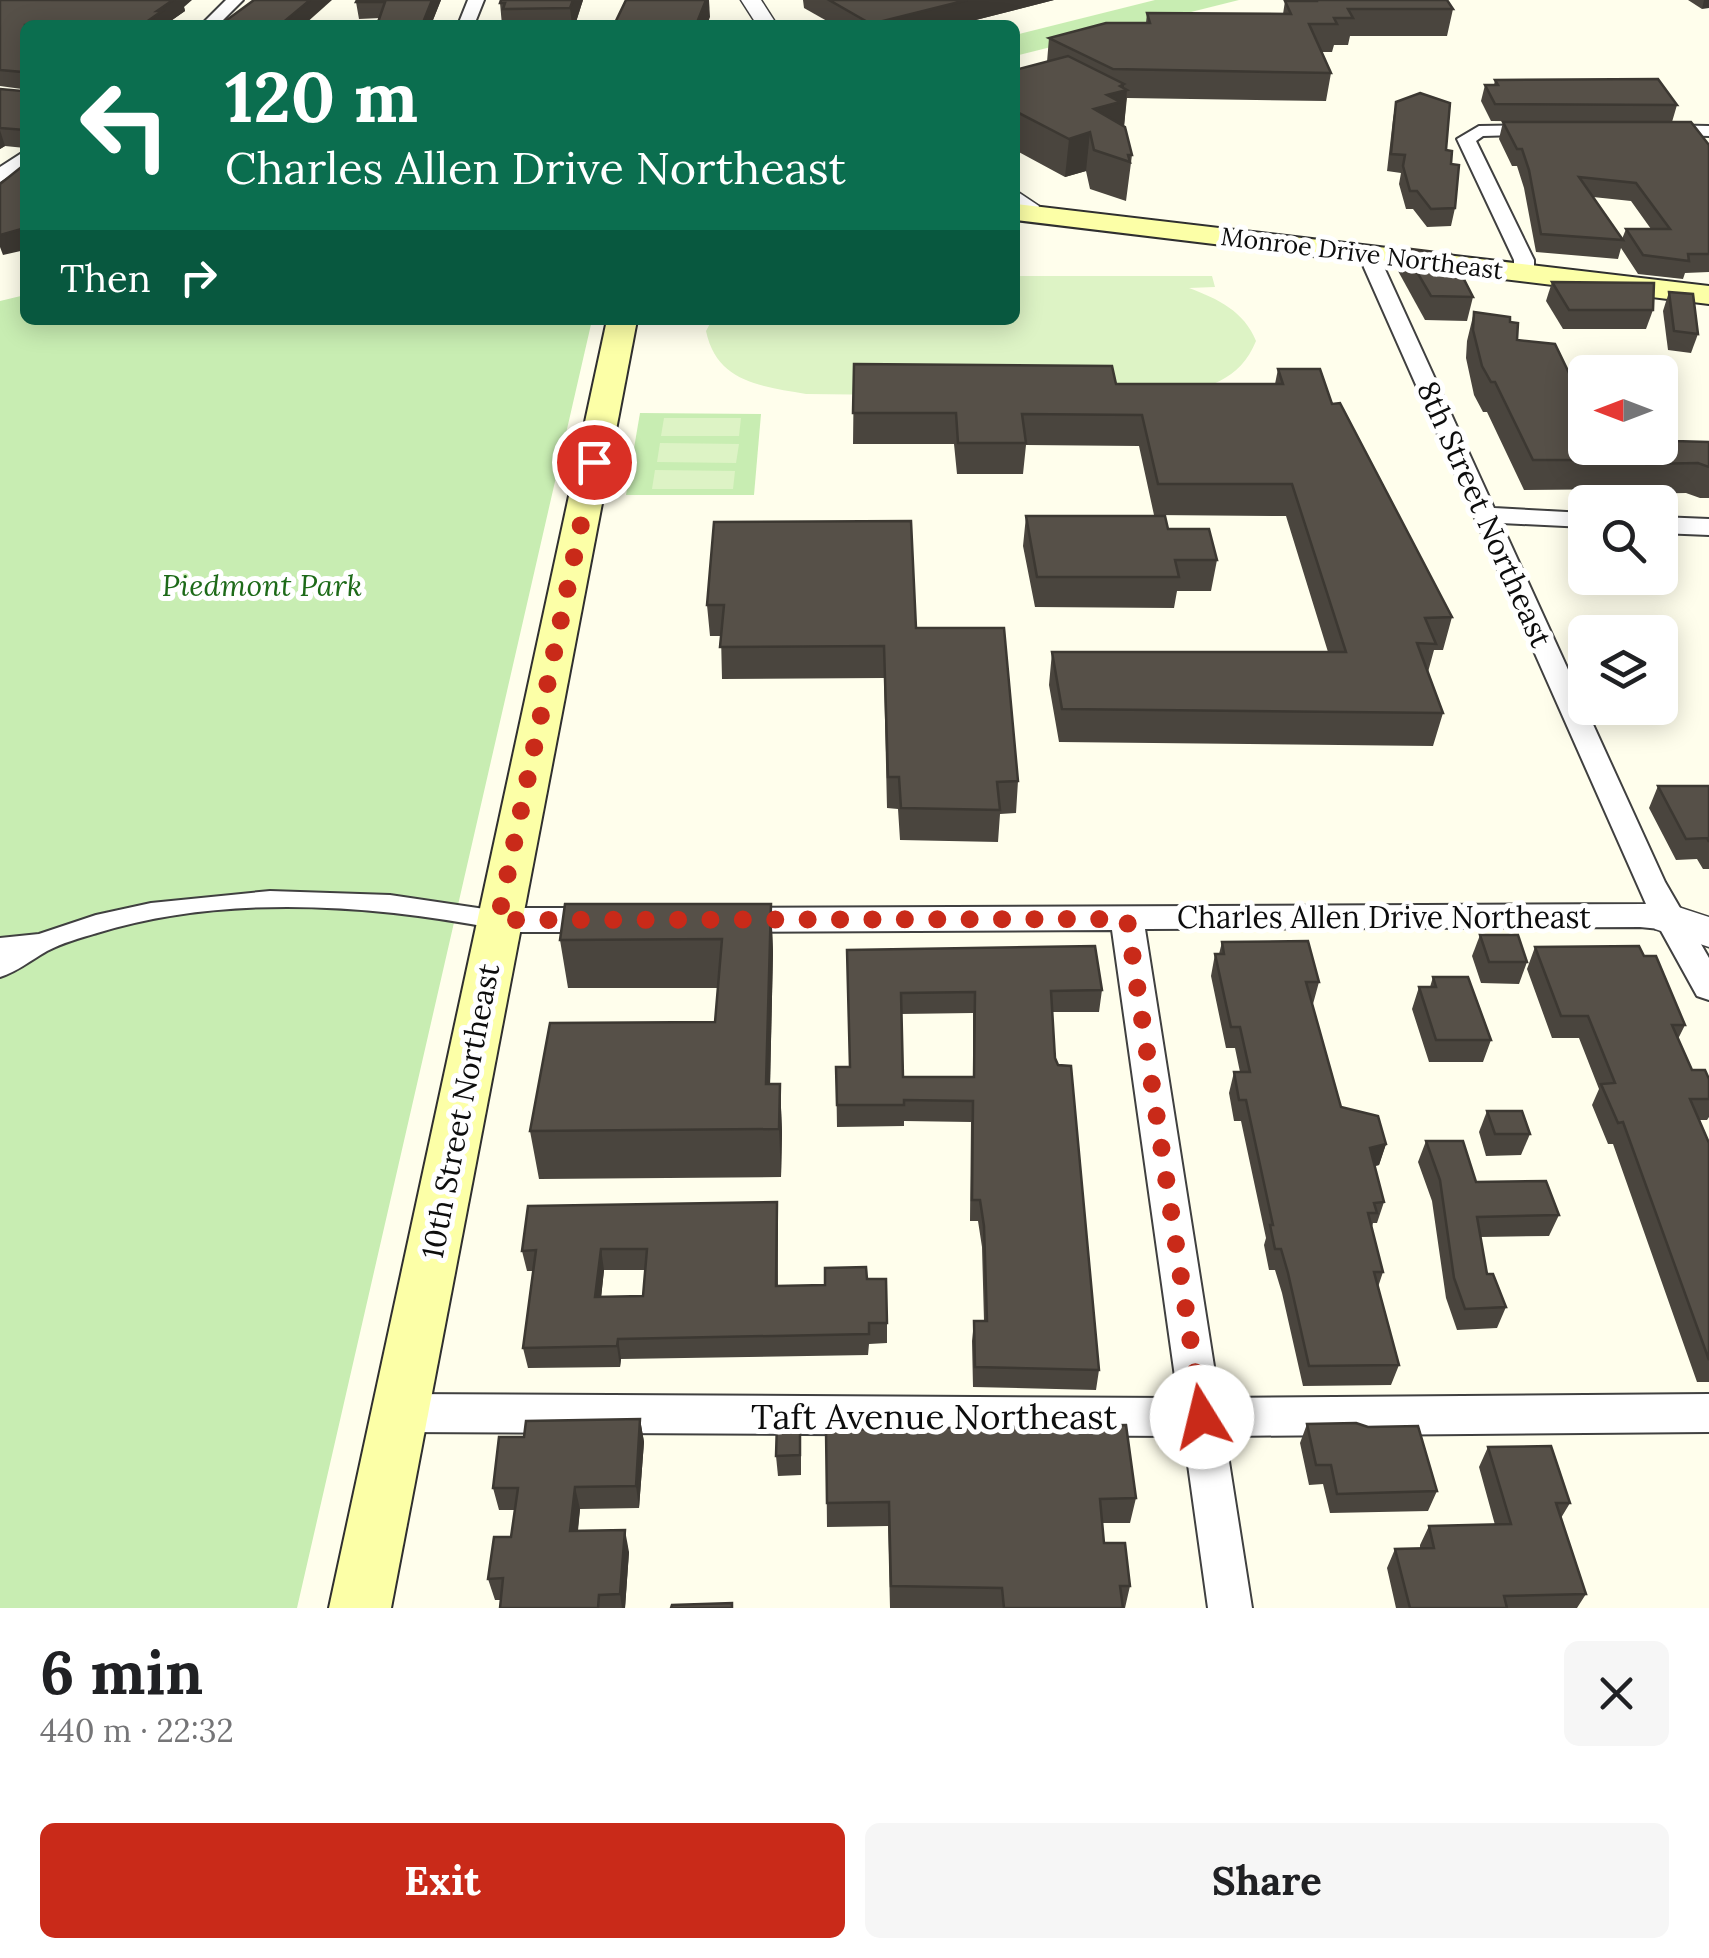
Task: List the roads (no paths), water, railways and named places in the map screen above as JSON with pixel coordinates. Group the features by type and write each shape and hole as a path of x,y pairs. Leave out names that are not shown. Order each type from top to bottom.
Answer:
{"main road":[{"name":"Monroe Drive Northeast","path":"1020,207 1709,295"},
{"name":"10th Street Northeast","path":"360,1608 621,325"}],"street":[{"path":"214,20 236,0"},
{"path":"1524,272 1524,260 1466,139 1490,130 1568,130"},
{"path":"1646,130 1708,132"},
{"path":"0,176 20,161"},
{"name":"8th Street Northeast","path":"1368,254 1649,882 1709,988"},
{"path":"1485,514 1568,519"},
{"path":"1678,525 1709,528"},
{"path":"0,946 45,941 126,917 233,902 344,902 460,912 498,920 640,920"},
{"name":"Charles Allen Drive Northeast","path":"1670,918 1709,908"},
{"name":"Charles Allen Drive Northeast","path":"699,920 1621,915 1670,918 1709,932"},
{"path":"1127,919 1230,1608"},
{"path":"0,968 45,941"},
{"name":"Taft Avenue Northeast","path":"398,1413 1202,1417 1709,1414"}],"park label":[{"name":"Piedmont Park","path":"262,585"}]}
